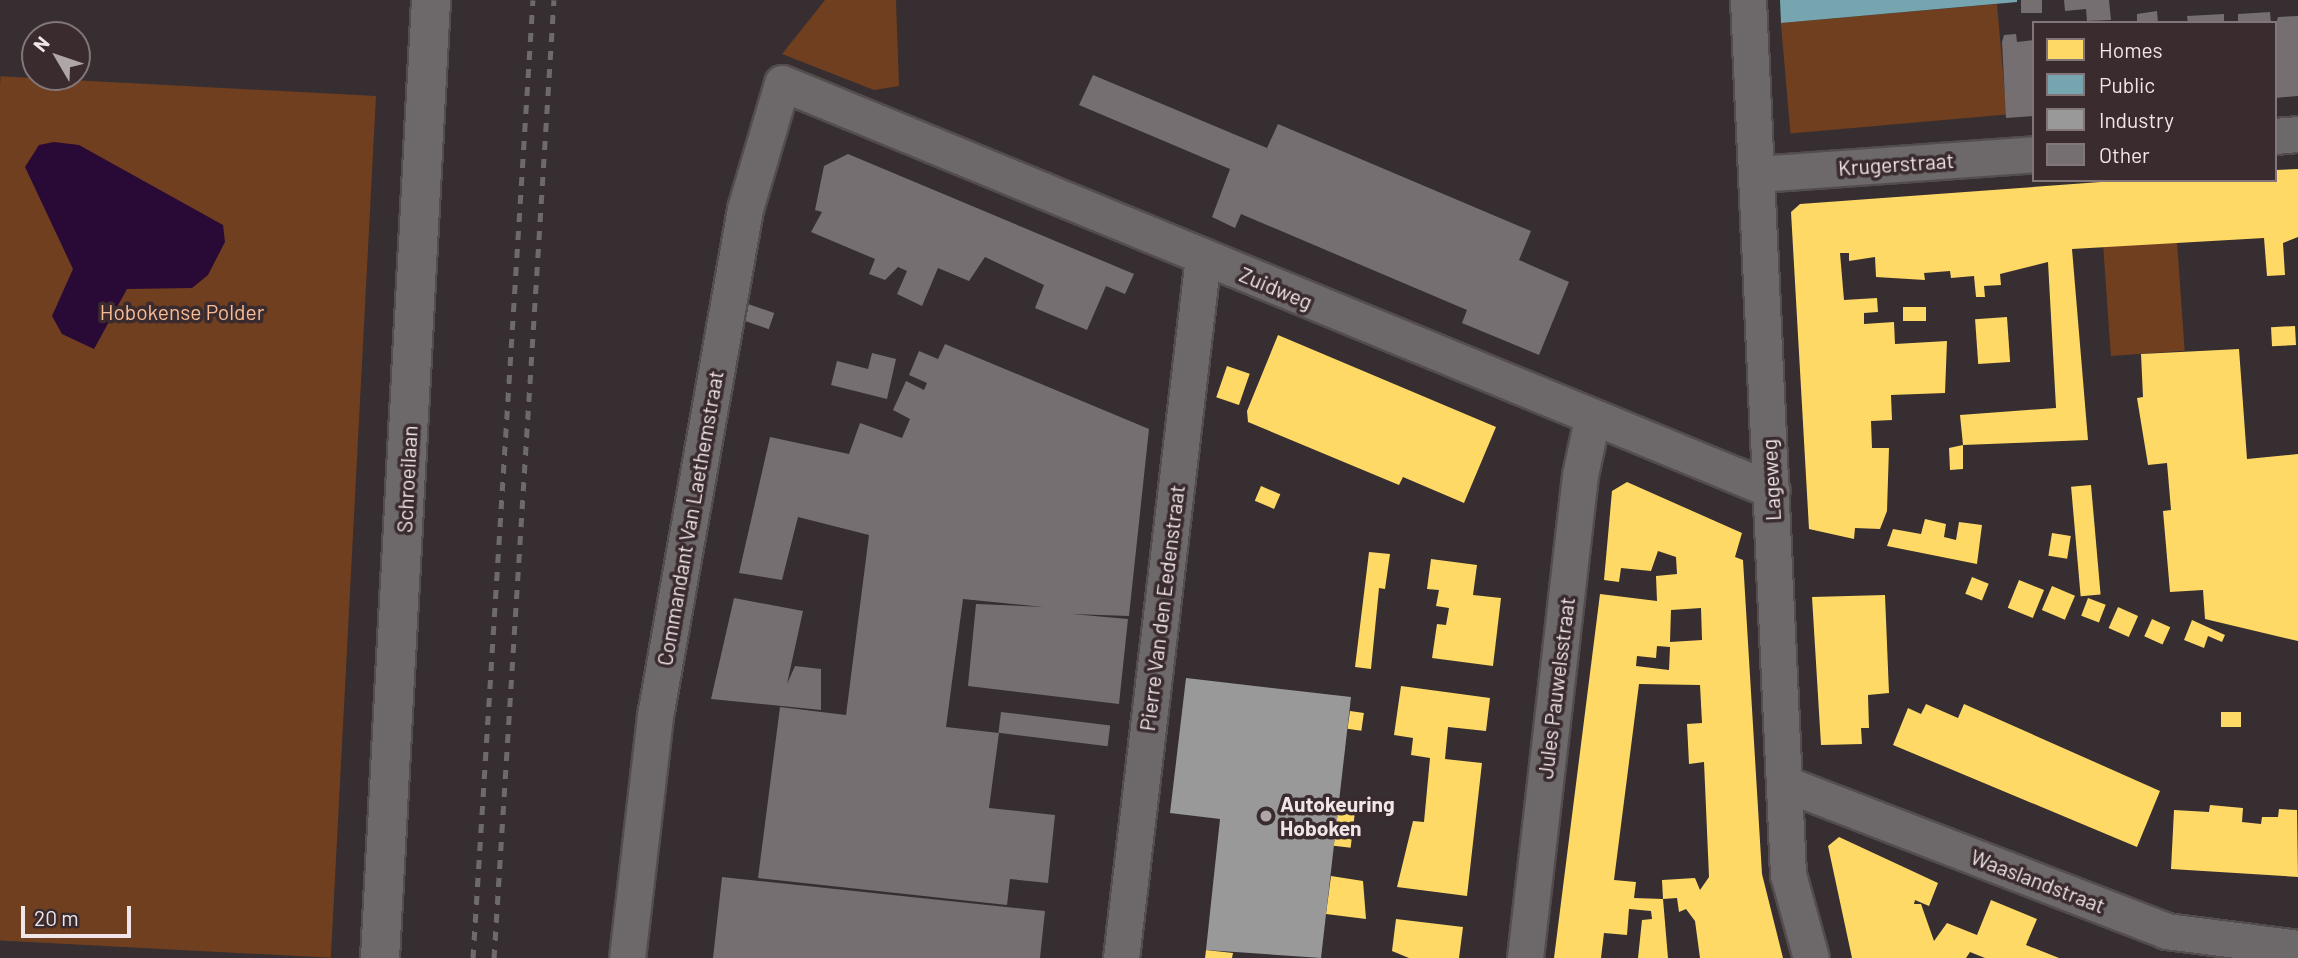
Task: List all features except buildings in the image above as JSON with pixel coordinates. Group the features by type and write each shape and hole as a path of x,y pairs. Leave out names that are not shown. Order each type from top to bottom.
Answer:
{"street":[{"name":"Schroeilaan","path":"380,958 431,0"},
{"name":"Lageweg","path":"1748,0 1786,784 1788,874 1811,958"},
{"name":"Zuidweg","path":"782,83 1592,419 1772,490"},
{"name":"Commandant Van Laethemstraat","path":"627,958 656,716 740,236 782,83"},
{"path":"2277,136 2298,134"},
{"name":"Krugerstraat","path":"1758,174 2032,154"},
{"name":"Pierre Van den Eedenstraat","path":"1121,958 1203,257"},
{"name":"Jules Pauwelsstraat","path":"1525,958 1580,475 1592,419"},
{"name":"Waaslandstraat","path":"1786,784 2166,931 2280,951"}],"green space":[{"path":"825,0 896,0 899,86 874,90 782,54"},
{"path":"1997,4 2007,115 1791,133 1781,23"},
{"name":"Hobokense Polder","path":"1,76 21,77 21,91 91,91 91,81 376,96 331,958 0,940"},
{"path":"2177,241 2185,351 2111,356 2103,246"}],"shaded area":[{"path":"54,142 79,145 223,225 225,242 208,275 192,288 127,289 94,349 62,334 52,316 73,269 25,167 39,145"}],"railway":[{"path":"473,958 533,0"},
{"path":"494,958 554,0"}],"place":[{"name":"Autokeuring Hoboken","path":"1266,816"}]}
